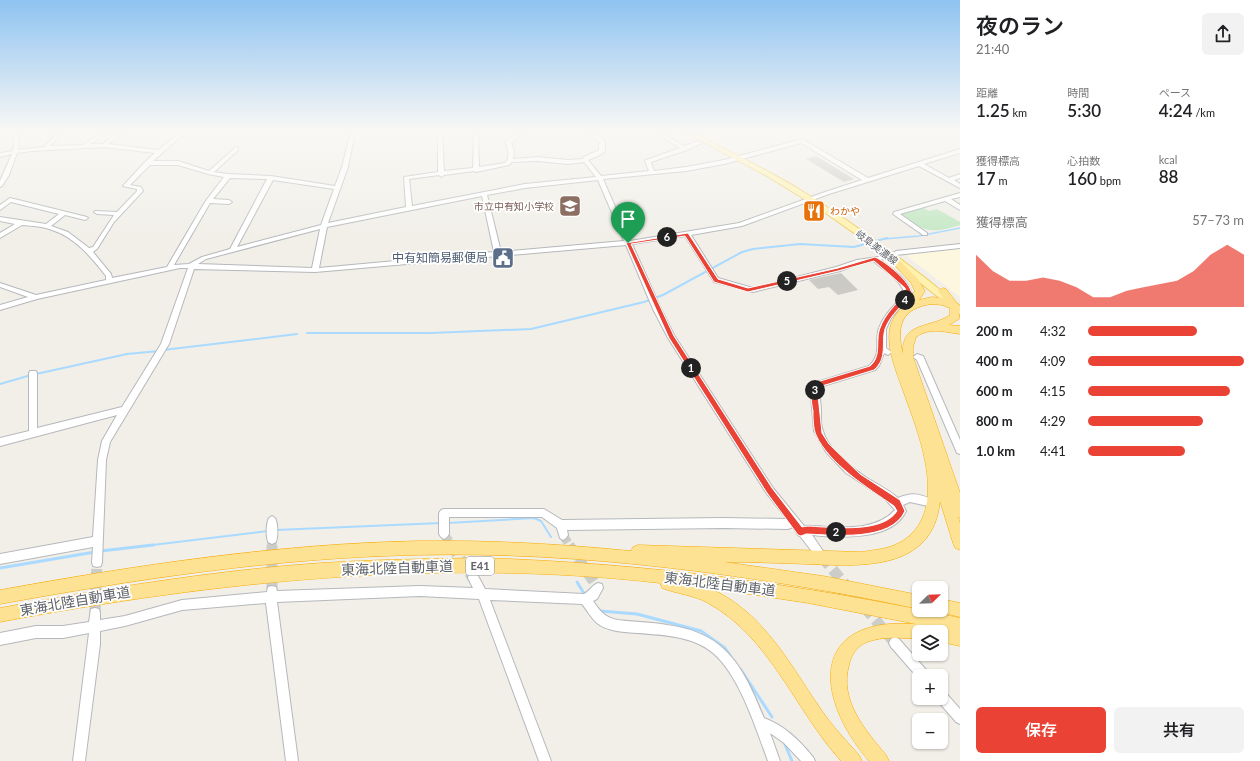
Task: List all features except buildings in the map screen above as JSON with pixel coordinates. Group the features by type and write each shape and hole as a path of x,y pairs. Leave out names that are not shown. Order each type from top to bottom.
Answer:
{"highway":[{"path":"892,256 919,287 920,291 917,297 897,321 895,329 896,347 960,543"},
{"path":"943,291 959,308"},
{"path":"909,307 934,300 942,301 959,308"},
{"path":"959,308 955,317 946,323 927,327 916,332 908,342 907,348 908,357 960,512"},
{"path":"927,327 960,330"},
{"path":"545,550 720,554 836,560 879,556 909,545 919,536 932,513 935,487 927,445"},
{"path":"940,449 960,492"},
{"name":"東海北陸自動車道","path":"0,597 147,571 311,553 385,549 545,550 762,573 824,583 912,601"},
{"name":"東海北陸自動車道","path":"0,615 142,590 224,580 386,567 472,572 550,567 629,573 766,589 895,611 960,630"},
{"path":"472,572 665,583 691,589 713,598 742,618 765,639 781,660 818,720 853,761"},
{"path":"948,608 958,610"},
{"path":"880,761 864,743 850,721 844,707 838,682 840,664 846,650 855,641 868,634 902,630 912,631"},
{"path":"948,633 960,630"}],"main road":[{"name":"岐阜美濃線","path":"758,168 812,198 876,242 959,308"},
{"name":"岐阜美濃線","path":"892,256 943,291"}],"street":[{"path":"0,185 8,173 10,168"},
{"path":"89,251 95,248 118,214 140,191 139,188 126,186 144,168"},
{"path":"194,168 210,173 228,176 271,178 337,188"},
{"path":"210,173 216,168"},
{"path":"314,270 324,226 345,168"},
{"path":"441,168 441,175"},
{"path":"409,208 406,178 441,175 488,168"},
{"path":"591,168 600,178 671,336 770,491 793,522 818,551"},
{"path":"650,168 652,172"},
{"path":"96,561 102,460 106,441 165,344 192,265 204,258 324,226 484,193 525,186 693,168"},
{"path":"847,168 868,180"},
{"path":"0,308 36,297 170,267 192,265 314,270 628,243 687,234 740,225 812,198 909,168"},
{"path":"926,168 960,186"},
{"path":"170,267 209,201 228,176"},
{"path":"949,180 960,176"},
{"path":"232,251 271,178"},
{"path":"484,193 498,254"},
{"path":"925,234 896,214 896,212 960,195"},
{"path":"946,199 960,208"},
{"path":"0,208 10,200 85,218"},
{"path":"209,201 229,202"},
{"path":"97,212 118,214"},
{"path":"46,226 64,213"},
{"path":"0,219 46,226 65,234 89,251 109,276 109,280"},
{"path":"0,236 20,223"},
{"path":"687,234 710,271 719,282 753,290 875,259 960,246"},
{"path":"801,532 805,530 852,532 877,528 897,518 901,511 897,503 857,477 844,466 827,447 819,433 816,418 817,405 814,395 816,388 820,384 872,368 876,364 885,350 882,329 888,317 909,294 908,288 904,282 875,259"},
{"path":"0,285 36,297"},
{"path":"917,357 920,358 960,450"},
{"path":"33,375 33,433"},
{"path":"0,442 125,410"},
{"path":"897,503 910,498 928,502"},
{"path":"444,531 444,513 544,513 562,530 723,523 788,524 793,522"},
{"path":"272,523 272,538"},
{"path":"0,560 98,542"},
{"path":"472,572 483,595 545,761"},
{"path":"0,639 36,632 63,632 95,627 126,621 182,605 272,594 420,591 483,595 590,595 601,619 612,624 668,630 698,637 719,650 738,676 761,723 774,761"},
{"path":"272,594 292,761"},
{"path":"79,761 95,627 95,612"},
{"path":"895,643 918,669"},
{"path":"948,704 960,718"},
{"path":"761,723 771,726 789,738 805,758"}],"shaded area":[{"path":"960,248 960,297 907,256 907,254"}],"green space":[{"path":"924,208 929,211 937,209 960,222 960,225 942,230 929,230 910,221 902,216 901,213"}],"waterway":[{"path":"883,239 919,236 960,228"},
{"path":"307,333 431,333 531,329 644,302 663,295 742,252 753,249 800,244 854,247 883,239"},
{"path":"163,350 297,334"},
{"path":"36,374 127,354 159,351"},
{"path":"0,384 31,375"},
{"path":"448,523 534,518 541,521 551,537"},
{"path":"276,530 441,523"},
{"path":"144,546 268,531"},
{"path":"101,551 153,545"},
{"path":"0,568 95,552"},
{"path":"577,582 585,595"},
{"path":"600,611 637,614 701,631 725,648 731,657"},
{"path":"741,670 772,717"},
{"path":"784,742 792,761"}],"tunnel":[{"path":"444,534 452,546"},
{"path":"563,535 570,546"},
{"path":"272,539 272,591"},
{"path":"451,545 473,578"},
{"path":"569,545 598,588"},
{"path":"822,557 895,643"},
{"path":"95,613 97,562"}],"place":[{"name":"市立中有知小学校","path":"570,206"},
{"name":"わかや","path":"814,211"},
{"name":"中有知簡易郵便局","path":"503,258"}],"route":[{"path":"687,234 687,237 716,280 748,290 838,269 857,262 875,259 904,282 908,288 909,294 888,317 882,329 882,349 876,364 872,368 848,374 820,384 816,388 814,395 817,405 816,418 819,433 827,447 844,466 857,477 884,493 897,503 901,511 897,518 877,528 852,532 819,532 805,530 801,532 770,491 671,336 657,309 628,243 687,234"}]}
